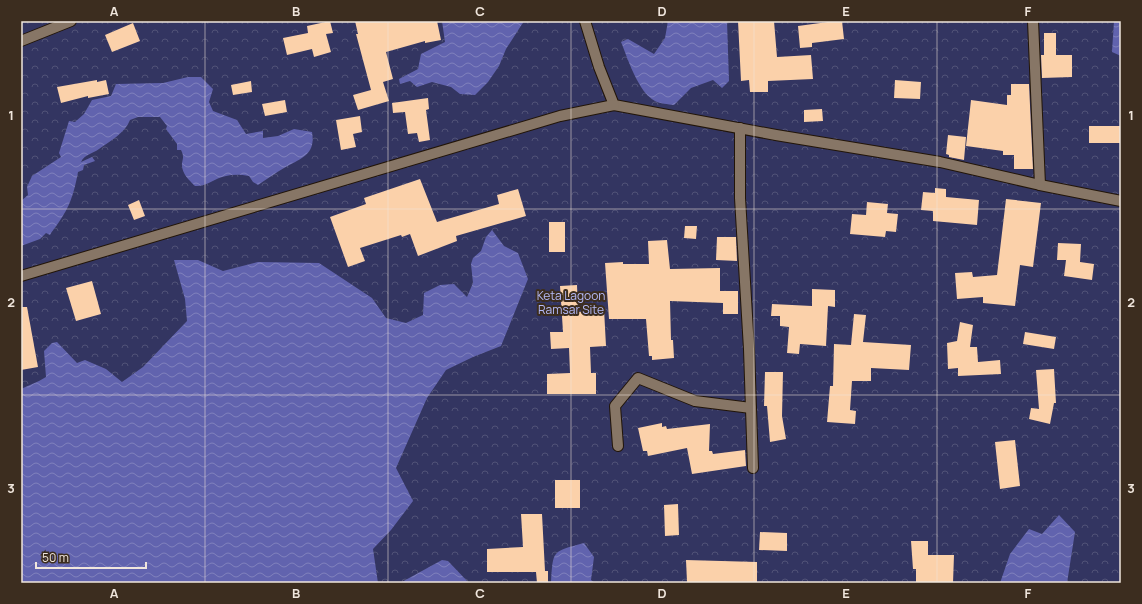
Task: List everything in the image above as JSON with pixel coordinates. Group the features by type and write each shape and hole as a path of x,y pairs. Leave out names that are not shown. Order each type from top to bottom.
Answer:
{"street":[{"path":"21,41 71,21"},
{"path":"585,21 599,67 614,105"},
{"path":"1033,21 1040,185"},
{"path":"21,276 560,116 614,105 940,162 1040,185 1121,201"},
{"path":"740,128 740,198 753,468"},
{"path":"618,446 615,406 638,378 695,401 751,408"}],"green space":[{"name":"Keta Lagoon Ramsar Site","path":"21,21 1121,21 1121,583 21,583"}],"water":[{"path":"442,21 524,21 506,49 499,66 488,82 475,95 460,94 451,87 432,82 417,87 410,81 400,84 399,79 418,69 421,54 445,42"},
{"path":"668,21 727,21 729,81 722,88 713,80 691,88 674,105 657,102 649,97 634,74 621,42 628,39 654,54 665,38"},
{"path":"1114,21 1121,21 1121,56 1112,52"},
{"path":"188,77 201,77 213,89 209,102 213,111 237,120 246,134 263,131 263,138 278,136 294,129 312,132 312,146 306,155 258,185 253,182 249,176 229,175 203,185 195,186 184,173 182,167 182,152 181,150 177,150 177,144 166,129 167,126 160,117 138,117 130,120 125,129 117,136 83,159 81,162 92,157 95,161 84,165 83,170 78,172 69,204 62,218 50,235 46,233 40,239 21,246 21,201 28,195 27,187 32,176 61,157 59,153 69,121 75,122 84,114 92,100 111,96 116,84 163,83"},
{"path":"492,230 504,246 518,253 528,279 501,346 446,370 427,398 396,468 413,501 391,530 373,549 378,583 21,583 21,389 46,377 44,351 52,343 57,342 77,363 85,360 106,369 122,382 143,367 187,321 185,299 174,260 198,260 223,271 258,262 319,263 372,298 386,318 406,323 423,315 424,293 440,285 454,284 467,297 473,283 471,264 473,258 481,251 486,237"},
{"path":"1059,515 1075,532 1067,583 1000,583 1010,554 1029,529 1042,534"},
{"path":"584,543 594,557 591,580 595,583 551,583 552,564 556,554 566,548"},
{"path":"442,560 448,561 469,583 400,583"}],"building":[{"path":"330,21 333,33 326,34 331,52 314,57 312,49 287,55 283,38 308,33 307,26"},
{"path":"355,21 437,21 441,40 425,43 425,41 386,52 393,79 383,82 389,101 358,110 353,95 371,90 356,34 358,34"},
{"path":"738,21 774,21 777,57 811,55 813,79 768,81 768,92 750,92 749,80 741,81"},
{"path":"842,21 844,39 812,43 812,47 800,48 798,26"},
{"path":"133,23 140,41 112,52 105,35"},
{"path":"1044,33 1056,33 1056,55 1072,55 1072,77 1042,78 1041,55 1044,55"},
{"path":"97,80 97,82 106,80 109,94 88,98 88,96 61,103 57,87"},
{"path":"895,80 921,82 920,99 894,98"},
{"path":"251,81 252,92 233,95 231,85"},
{"path":"1011,84 1029,84 1033,169 1014,169 1014,155 1003,155 1003,151 966,146 971,100 1007,105 1007,95 1011,95"},
{"path":"428,98 429,109 426,110 430,140 419,142 417,133 408,134 405,112 393,113 392,103"},
{"path":"285,100 287,112 265,116 262,104"},
{"path":"822,109 823,121 804,122 804,110"},
{"path":"360,116 362,132 353,134 356,147 341,150 336,120"},
{"path":"1089,126 1121,126 1121,143 1089,143"},
{"path":"948,135 966,137 964,160 949,157 949,155 946,154"},
{"path":"420,179 437,222 499,204 497,195 518,189 526,216 456,236 457,241 418,256 410,234 402,237 401,235 360,248 365,261 348,267 330,217 366,204 364,198"},
{"path":"935,188 946,189 946,197 979,200 977,225 933,221 933,211 921,210 923,192 935,193"},
{"path":"1006,199 1041,203 1033,267 1020,265 1015,306 983,303 983,297 957,299 955,273 972,272 973,277 997,275"},
{"path":"139,200 145,216 134,220 128,205"},
{"path":"867,202 888,204 887,213 898,214 896,232 886,231 885,237 850,234 852,214 866,215"},
{"path":"549,222 565,222 565,252 549,252"},
{"path":"685,226 697,226 696,239 684,238"},
{"path":"717,237 736,237 737,261 716,260"},
{"path":"667,240 670,269 720,268 720,291 738,291 738,314 723,314 723,303 670,301 671,340 673,340 674,358 652,360 652,356 649,356 646,319 609,319 605,263 623,262 623,264 649,264 648,241"},
{"path":"1058,243 1081,244 1080,262 1094,264 1092,280 1064,276 1066,260 1057,260"},
{"path":"92,281 101,314 76,321 66,288"},
{"path":"577,285 578,312 604,309 606,346 590,347 591,373 596,373 596,394 547,394 547,374 570,373 569,348 551,349 550,332 563,332 560,286"},
{"path":"812,289 835,290 835,307 828,306 826,346 800,344 799,354 787,353 789,327 780,326 780,316 771,316 772,304 812,306"},
{"path":"21,307 27,307 38,367 21,370"},
{"path":"854,314 866,315 863,342 911,345 909,370 871,368 871,381 852,381 850,410 856,411 855,424 827,422 830,386 833,386 834,344 851,345"},
{"path":"960,322 973,325 970,347 977,347 978,362 1000,360 1001,374 958,376 958,368 948,369 947,343 957,341"},
{"path":"1025,332 1056,337 1054,349 1023,344"},
{"path":"1054,369 1056,403 1054,403 1050,424 1029,419 1031,408 1039,409 1036,370"},
{"path":"765,372 783,372 782,416 786,439 770,442 767,406 764,406"},
{"path":"662,423 662,427 666,426 667,429 710,424 709,451 712,451 713,454 745,450 746,466 692,474 687,448 648,456 647,451 643,451 638,428"},
{"path":"1015,440 1020,486 1000,489 995,442"},
{"path":"555,480 580,480 580,508 555,508"},
{"path":"678,504 679,535 665,536 664,505"},
{"path":"521,514 542,514 545,571 548,571 548,583 537,583 536,572 487,572 487,549 523,547"},
{"path":"760,532 787,533 787,551 759,550"},
{"path":"911,541 928,541 928,555 954,555 953,583 916,583 916,569 913,569"},
{"path":"686,560 757,562 757,583 687,582"}]}
